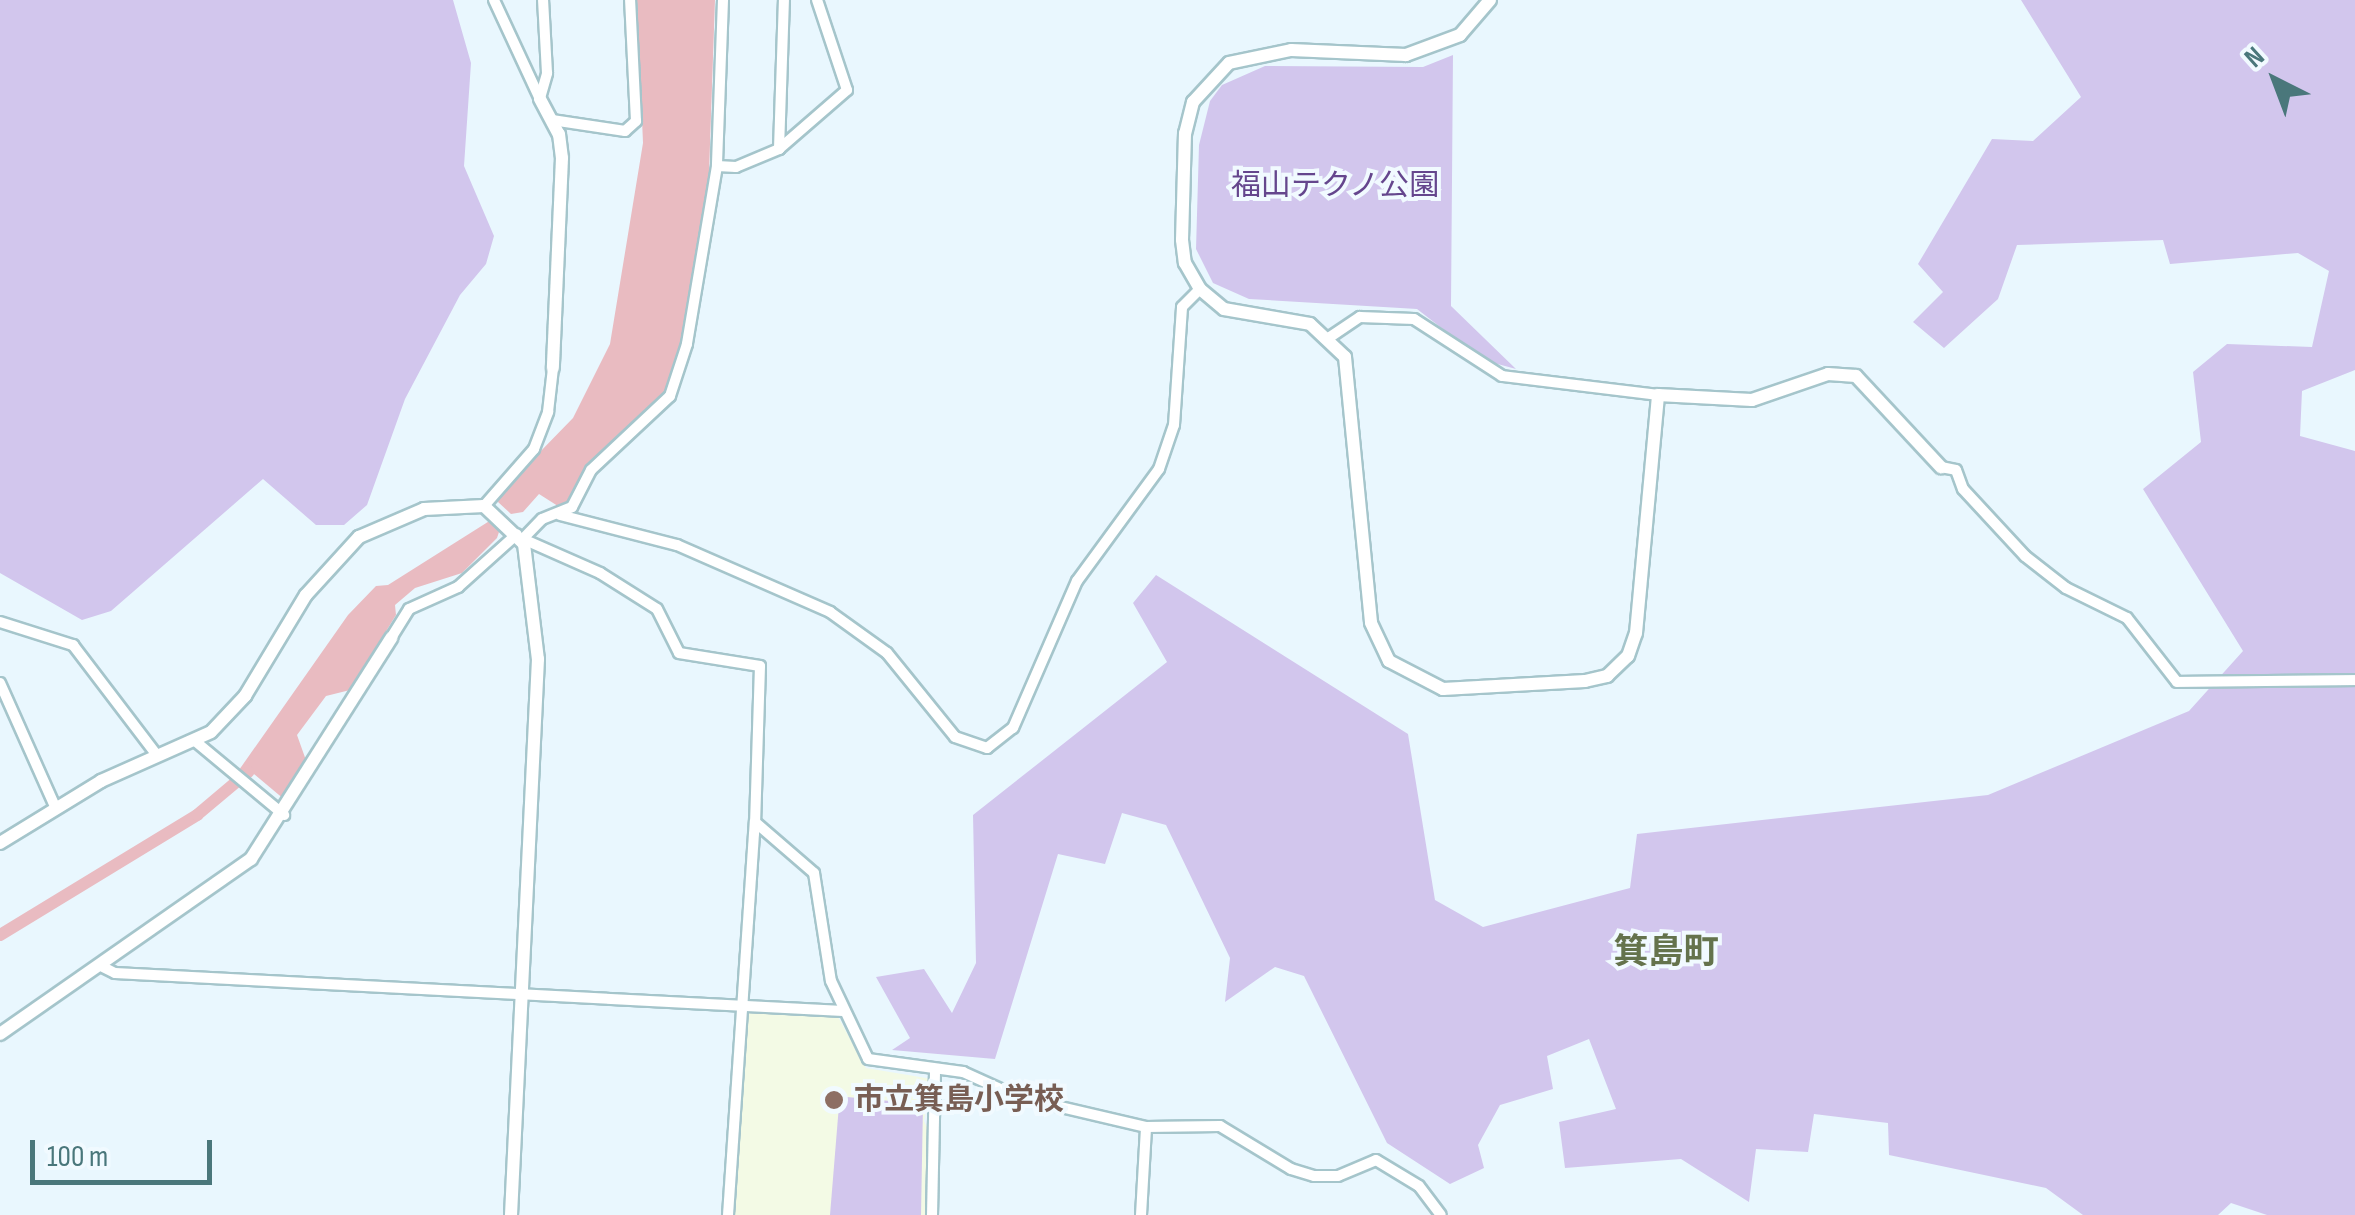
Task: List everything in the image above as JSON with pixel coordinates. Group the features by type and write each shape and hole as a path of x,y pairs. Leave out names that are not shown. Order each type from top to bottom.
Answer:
{"street":[{"path":"484,506 534,449 548,412 562,158 552,120 494,0"},
{"path":"540,99 547,73 543,0"},
{"path":"552,120 625,132 636,121 630,0"},
{"path":"0,1034 233,875 284,816 409,609 458,588 542,518 572,507 592,470 670,396 687,344 718,166 723,0"},
{"path":"779,148 784,0"},
{"path":"718,166 736,167 779,148 848,90 817,0"},
{"path":"1490,0 1460,35 1434,48 1406,55 1258,52 1209,79 1193,102 1185,132 1185,262 1200,289 1224,309 1285,316 1330,337 1351,380 1371,623 1390,661 1442,689 1585,681 1607,676 1628,656 1658,395"},
{"path":"560,514 676,546 830,612 887,654 954,737 987,748 1013,728 1068,596 1159,468 1174,425 1182,307 1200,289"},
{"path":"1330,337 1360,317 1414,318 1502,376 1658,395 1752,400 1828,374 1856,376 1941,466 1956,470 1963,489 2025,556 2066,588 2127,618 2177,682 2355,680"},
{"path":"0,843 156,754 195,741 245,696 306,595 359,536 424,508 484,506 520,536 570,557 658,609 678,653 760,666 756,822 728,1215"},
{"path":"511,1215 538,658 520,536"},
{"path":"0,622 73,645 156,754"},
{"path":"0,683 56,809"},
{"path":"0,716 12,711"},
{"path":"195,741 284,816"},
{"path":"756,822 814,873 831,981 868,1059 963,1072 1018,1097 1146,1127 1220,1126 1291,1170 1314,1176 1338,1176 1376,1160 1419,1186 1442,1215"},
{"path":"103,966 116,973 524,991 843,1012"},
{"path":"932,1215 935,1071"},
{"path":"1141,1215 1146,1127"}],"shaded area":[{"path":"637,0 715,0 709,173 682,349 664,403 584,472 569,503 561,508 539,494 523,512 511,514 498,502 499,494 573,418 610,344 643,143"},
{"path":"491,520 500,529 497,538 462,573 415,588 395,605 396,615 350,690 326,696 297,735 307,763 285,800 254,774 248,779 239,770 348,615 376,586 388,585"},
{"name":"市立箕島小学校","path":"747,1011 837,1015 866,1068 932,1079 924,1121 931,1136 927,1215 731,1215"}],"green space":[{"path":"0,0 453,0 471,63 464,166 494,236 486,264 460,295 405,399 367,505 344,525 316,525 263,479 111,611 82,620 0,573"},
{"path":"2021,0 2355,0 2355,370 2302,391 2300,436 2355,451 2355,1215 2267,1215 2231,1203 2218,1215 2083,1215 2046,1188 1889,1155 1888,1123 1814,1114 1808,1152 1756,1149 1749,1202 1681,1159 1565,1168 1559,1122 1616,1109 1589,1039 1547,1056 1553,1089 1500,1105 1478,1145 1484,1168 1450,1184 1387,1143 1304,976 1275,967 1225,1002 1230,958 1166,825 1122,813 1105,864 1058,854 995,1059 892,1050 910,1038 876,977 924,969 952,1013 976,963 973,815 1167,662 1133,603 1156,575 1408,734 1435,900 1483,927 1630,888 1637,834 1988,795 2189,711 2243,651 2143,489 2201,442 2193,372 2227,344 2312,347 2329,271 2298,253 2170,264 2163,240 2017,245 1998,299 1944,348 1913,322 1943,292 1918,264 1992,139 2033,141 2081,97"},
{"name":"福山テクノ公園","path":"1453,55 1451,306 1516,369 1483,360 1417,309 1249,299 1213,283 1196,249 1199,145 1210,101 1222,85 1265,66 1423,67"},
{"path":"847,1097 923,1104 921,1215 830,1215 839,1105"}],"waterway":[{"path":"0,935 197,815 248,772"}],"place":[{"name":"市立箕島小学校","path":"834,1100"}],"district":[{"name":"箕島町","path":"1666,953"}]}
